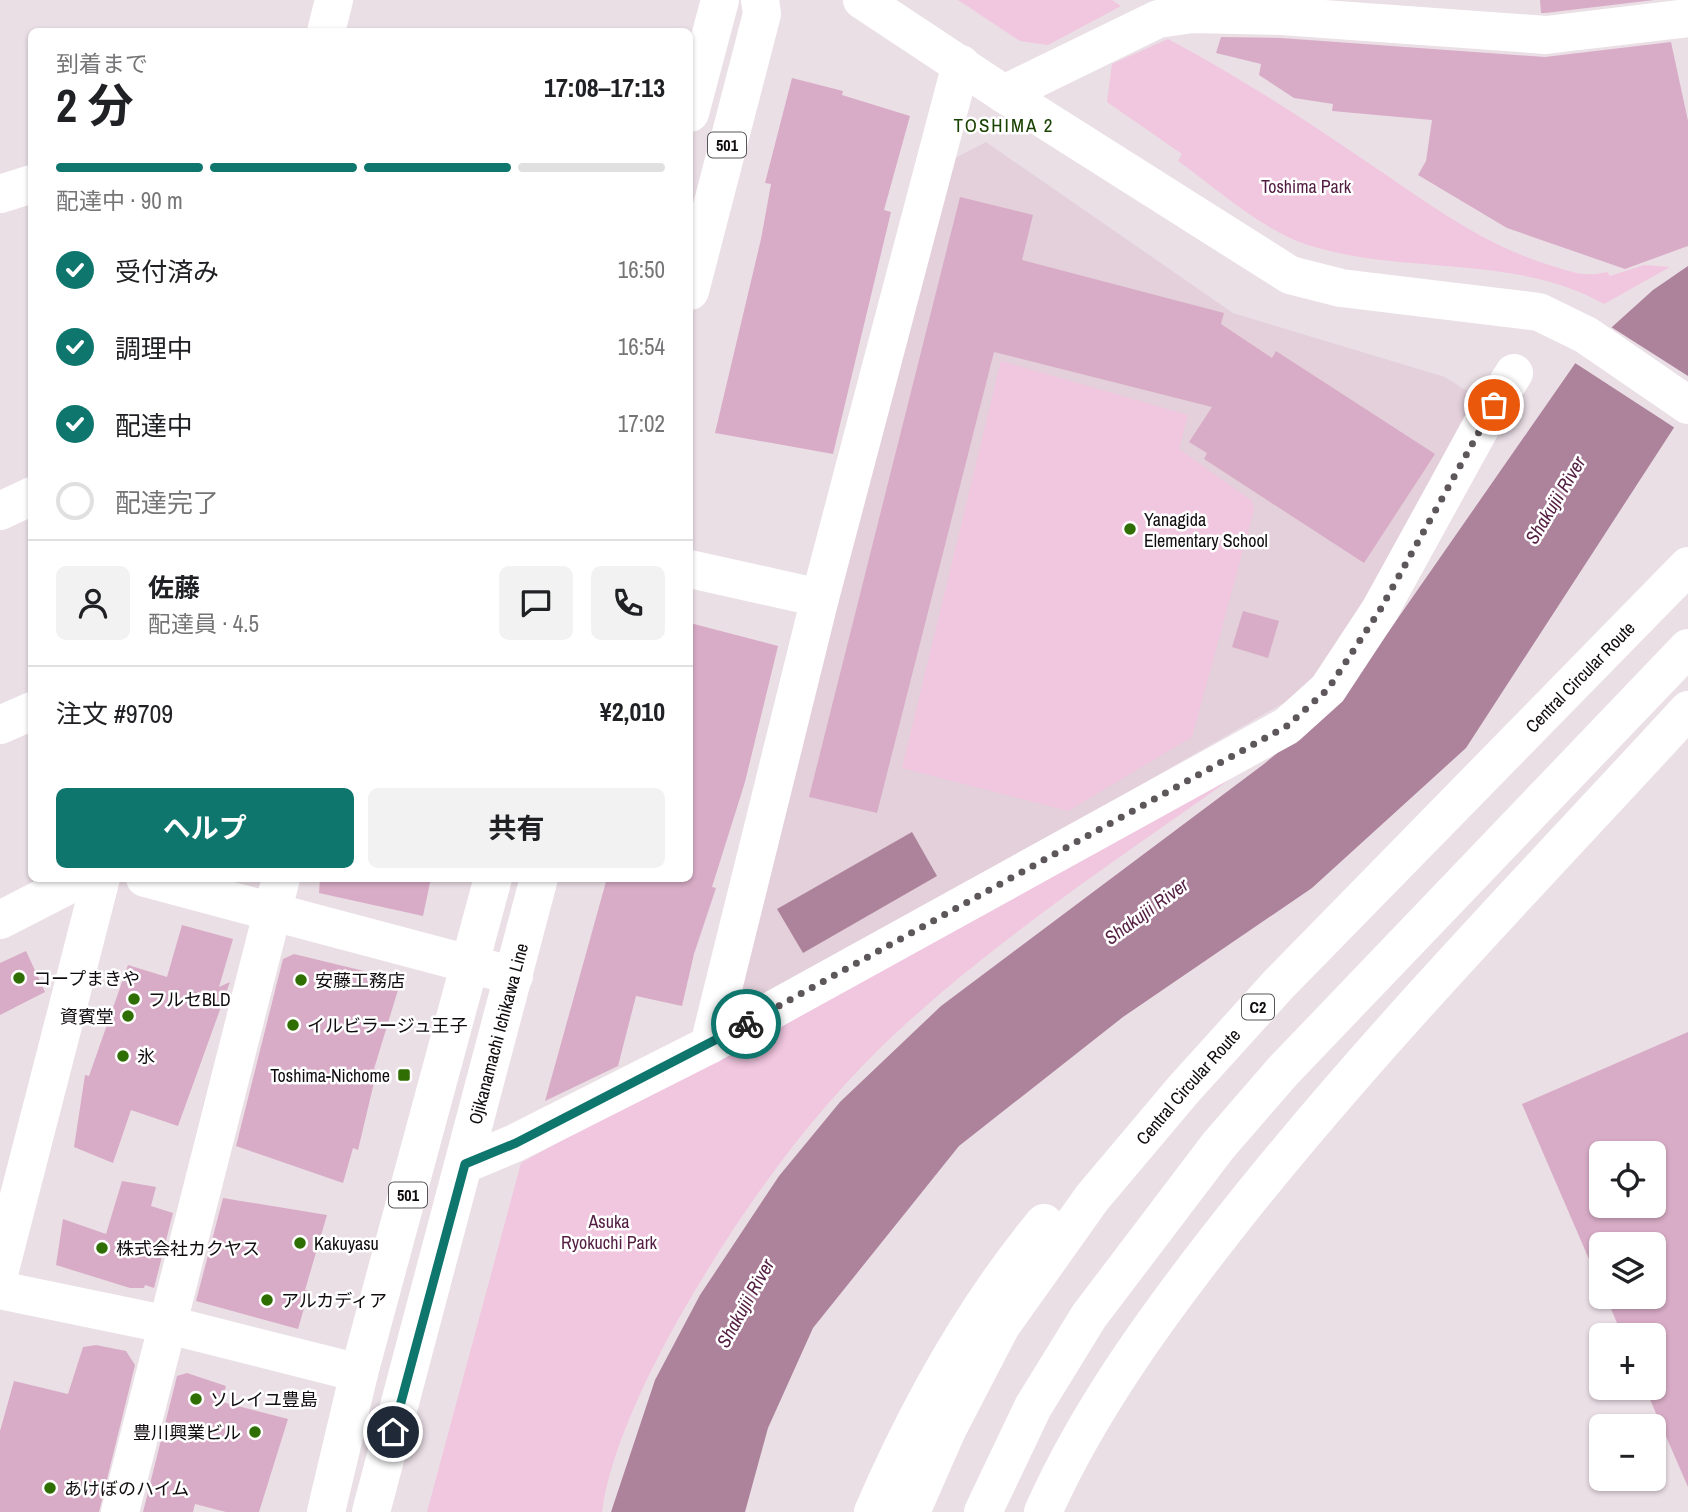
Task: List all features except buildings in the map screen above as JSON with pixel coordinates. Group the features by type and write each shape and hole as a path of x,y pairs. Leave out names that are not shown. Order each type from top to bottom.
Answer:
{"main road":[{"path":"327,28 334,0"},
{"path":"693,102 720,0"},
{"name":"501","path":"693,279 762,14 761,0"},
{"path":"862,0 1004,94 1290,275 1341,288 1527,309 1572,327 1688,405"},
{"path":"1004,94 1158,19 1192,14 1282,16 1546,35 1688,18"},
{"path":"709,1045 820,598 961,64"},
{"path":"0,194 28,185"},
{"path":"465,1164 516,1143 709,1045 1287,726 1328,689 1380,610 1484,421 1514,373"},
{"path":"0,511 28,498"},
{"name":"Central Circular Route","path":"911,1512 976,1372 1030,1283 1092,1198 1278,985 1688,566"},
{"path":"693,570 820,598"},
{"path":"983,1512 1033,1407 1089,1316 1218,1146 1283,1071 1688,648"},
{"path":"1043,1512 1088,1426 1132,1355 1267,1175 1444,974 1688,710"},
{"path":"0,725 28,712"},
{"path":"0,920 74,882"},
{"path":"0,1270 100,882"},
{"path":"176,882 277,895 471,964 514,976"},
{"name":"501","path":"326,1512 359,1373 492,882"},
{"name":"Ojikanamachi Ichikawa Line","path":"371,1512 538,882"},
{"path":"120,1512 277,895"},
{"name":"C2","path":"873,1512 892,1467 951,1357 1009,1265 1076,1184 1278,985"},
{"path":"0,1290 169,1325 359,1373"}],"shaded area":[{"name":"Yanagida Elementary School","path":"986,142 1233,313 1445,377 1475,396 1333,662 1287,701 761,1003 735,982 955,158"}],"green space":[{"path":"958,0 1112,0 1121,6 1048,45 1020,41"},
{"name":"Toshima Park","path":"1168,39 1269,97 1474,232 1521,255 1583,274 1607,272 1610,276 1644,265 1670,267 1604,304 1569,288 1533,278 1496,271 1345,254 1291,238 1274,230 1224,196 1178,161 1182,154 1107,102 1112,64"},
{"path":"1001,361 1188,415 1179,449 1252,501 1254,510 1192,737 1068,811 902,768"},
{"name":"Asuka Ryokuchi Park","path":"1283,741 990,953 898,1031 836,1095 807,1128 754,1199 683,1311 645,1383 623,1435 606,1488 602,1512 427,1512 521,1163"}],"water":[{"name":"Shakujii River","path":"1688,266 1688,406 1466,748 1312,888 1123,1017 959,1146 813,1328 768,1428 745,1512 611,1512 655,1380 700,1295 779,1176 840,1102 941,1006 1264,764 1341,700 1581,355 1653,290"},
{"path":"912,832 937,876 803,953 777,909"}],"pier":[{"path":"1608,325 1688,376 1688,412 1675,428 1572,361"}],"way so far":[{"path":"746,1024 1287,726 1328,689 1380,610 1494,405"}],"place":[{"name":"Yanagida Elementary School","path":"1130,529"},
{"name":"コープまきや","path":"19,978"},
{"name":"安藤工務店","path":"301,980"},
{"name":"フルセBLD","path":"134,999"},
{"name":"資賓堂","path":"128,1016"},
{"name":"イルビラージュ王子","path":"293,1025"},
{"name":"氷","path":"123,1056"},
{"name":"Toshima-Nichome","path":"404,1075"},
{"name":"Kakuyasu","path":"300,1243"},
{"name":"株式会社カクヤス","path":"102,1248"},
{"name":"アルカディア","path":"267,1300"},
{"name":"ソレイユ豊島","path":"196,1399"},
{"name":"豊川興業ビル","path":"255,1432"},
{"name":"あけぼのハイム","path":"50,1488"}],"district":[{"name":"TOSHIMA 2","path":"1004,125"}],"route":[{"path":"393,1432 465,1164 516,1143 746,1024"}]}
